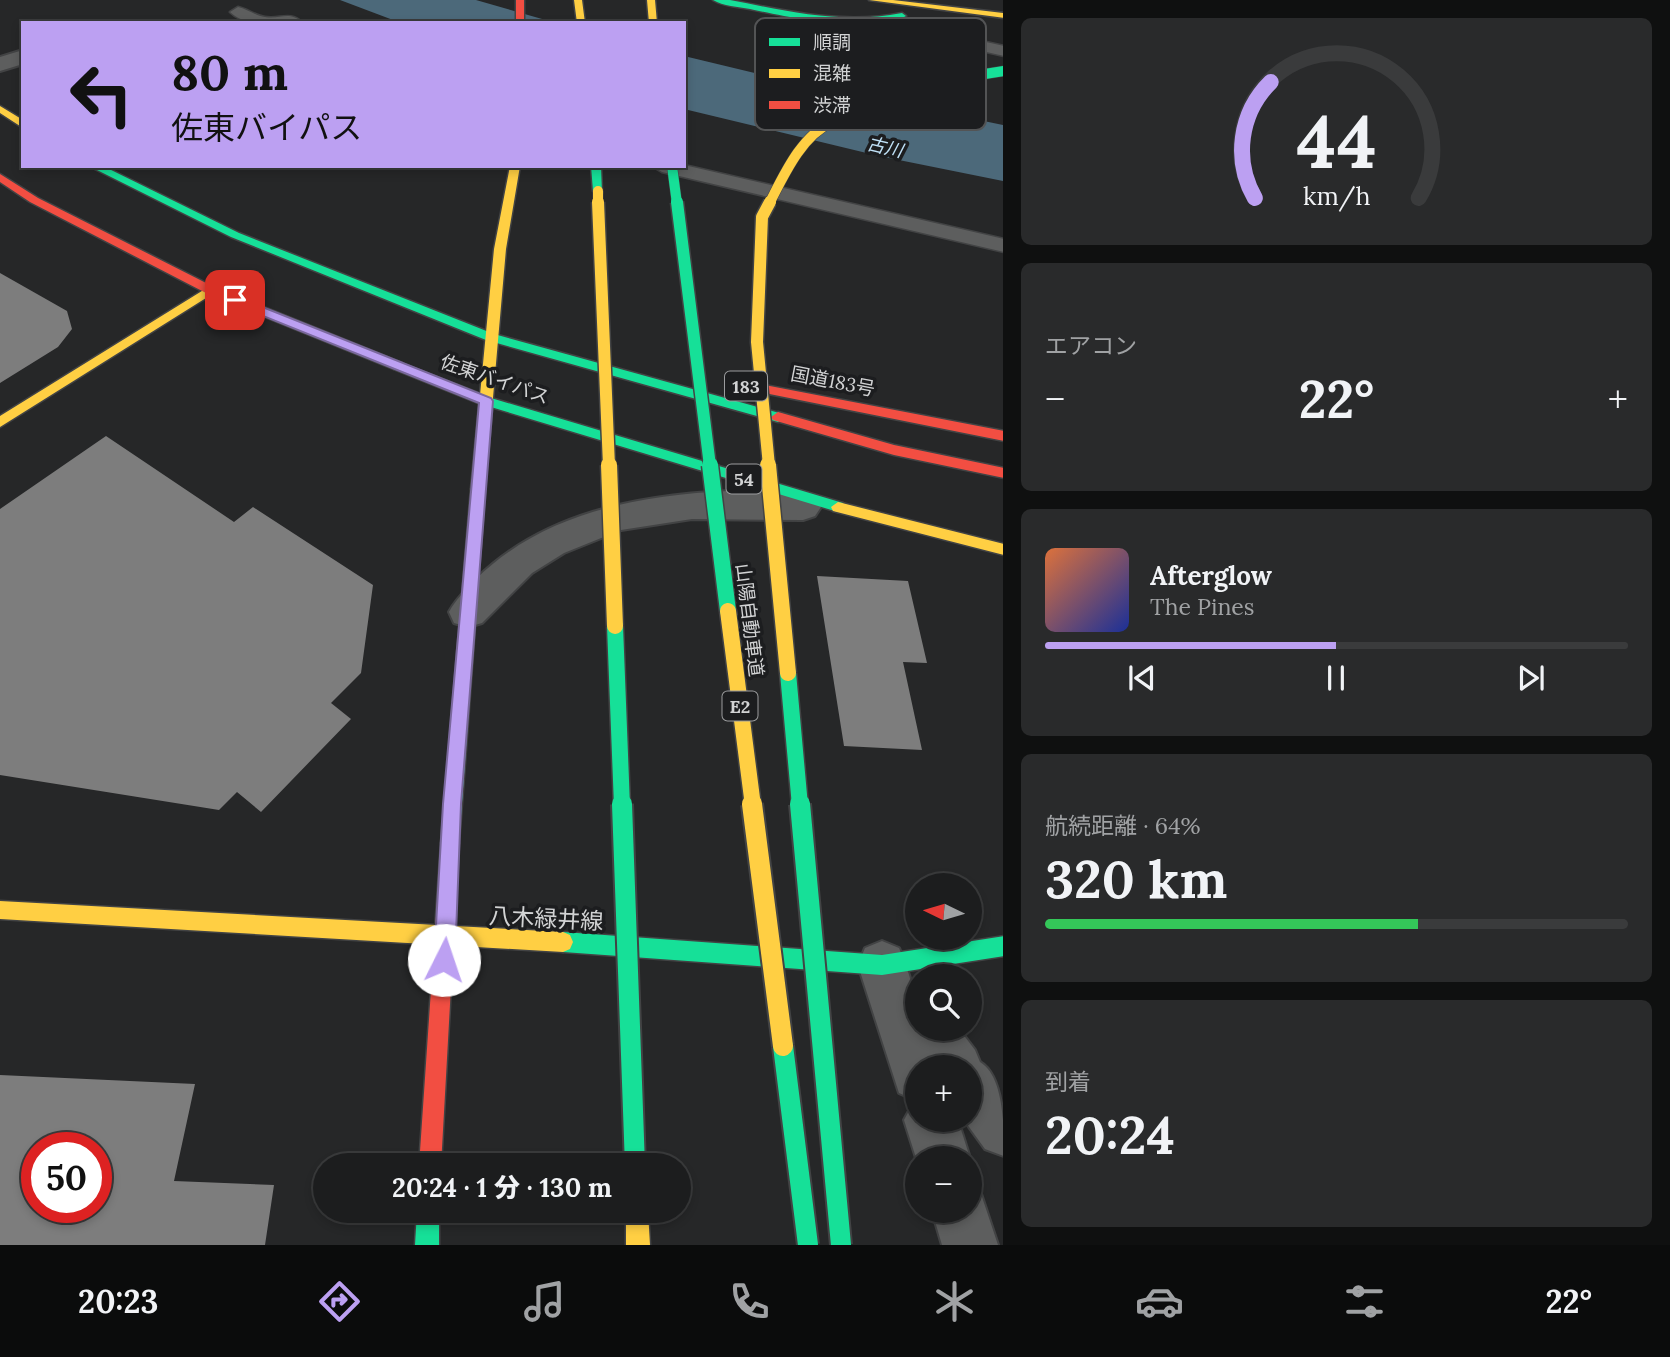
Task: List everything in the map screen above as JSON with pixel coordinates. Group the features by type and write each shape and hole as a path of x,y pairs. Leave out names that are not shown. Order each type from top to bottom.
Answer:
{"main road":[{"path":"520,0 520,21"},
{"path":"578,0 581,21"},
{"path":"650,0 653,21"},
{"path":"717,0 821,18"},
{"path":"873,0 1003,16"},
{"path":"979,0 1003,3"},
{"path":"895,18 902,16"},
{"path":"0,109 21,124"},
{"path":"818,130 789,164 762,217 757,342 841,1245"},
{"name":"佐東バイパス","path":"98,168 235,235 489,337 894,450 1003,473"},
{"path":"431,1153 452,804 489,337 500,249 515,168"},
{"path":"597,168 635,1153"},
{"name":"山陽自動車道","path":"672,168 808,1245"},
{"name":"佐東バイパス","path":"0,177 34,200 210,290 486,401 847,510 1003,550"},
{"path":"0,422 210,290"},
{"name":"国道183号","path":"489,337 1003,436"},
{"name":"八木緑井線","path":"0,909 687,949 882,965 1003,946"},
{"path":"427,1245 428,1223"},
{"path":"637,1223 638,1245"}],"street":[{"path":"0,64 21,58"},
{"path":"468,612 517,565 566,533 638,512 693,505 756,503 847,510"},
{"path":"882,965 905,997"},
{"path":"882,965 911,1055"},
{"path":"982,1101 1003,1130"},
{"path":"964,1223 970,1245"}],"lane":[{"path":"238,12 260,21"},
{"path":"671,168 1003,246"}],"water":[{"path":"340,0 476,0 549,21 396,21"},
{"path":"686,56 755,73 755,126 686,109"},
{"name":"古川","path":"986,121 1003,125 1003,181 879,156 771,130 986,130"}],"building":[{"path":"0,273 67,311 72,329 58,347 0,383"},
{"path":"106,436 234,522 253,507 373,585 361,673 331,703 351,719 261,812 237,792 219,810 0,775 0,509"},
{"path":"817,576 908,581 927,663 903,662 922,750 844,746"},
{"path":"0,1075 195,1084 174,1181 274,1185 265,1245 0,1245"}],"traffic: fast":[{"path":"717,0 810,18"},
{"path":"892,18 902,16"},
{"path":"986,74 1003,71"},
{"path":"98,168 235,235 490,337 778,417"},
{"path":"596,168 598,191"},
{"path":"672,168 728,611"},
{"path":"398,366 486,401 838,507"},
{"path":"450,843 478,489"},
{"path":"615,626 635,1153"},
{"path":"788,673 841,1245"},
{"path":"563,942 882,965 1003,946"},
{"path":"783,1046 808,1245"},
{"path":"427,1245 428,1223"}],"traffic: slow":[{"path":"578,0 581,21"},
{"path":"651,0 653,21"},
{"path":"873,0 1003,16"},
{"path":"0,109 21,124"},
{"path":"788,673 757,342 762,217 789,164 818,130"},
{"path":"478,489 500,249 515,168"},
{"path":"598,191 615,626"},
{"path":"0,422 210,290"},
{"path":"838,507 1003,550"},
{"path":"728,611 783,1046"},
{"path":"0,910 563,942"},
{"path":"637,1223 638,1245"}],"traffic: jam":[{"path":"520,0 520,21"},
{"path":"0,177 34,200 210,290 398,366"},
{"path":"749,386 1003,436"},
{"path":"778,417 894,450 1003,473"},
{"path":"431,1153 450,843"}],"route":[{"path":"235,300 486,401 452,804 444,960"}]}
